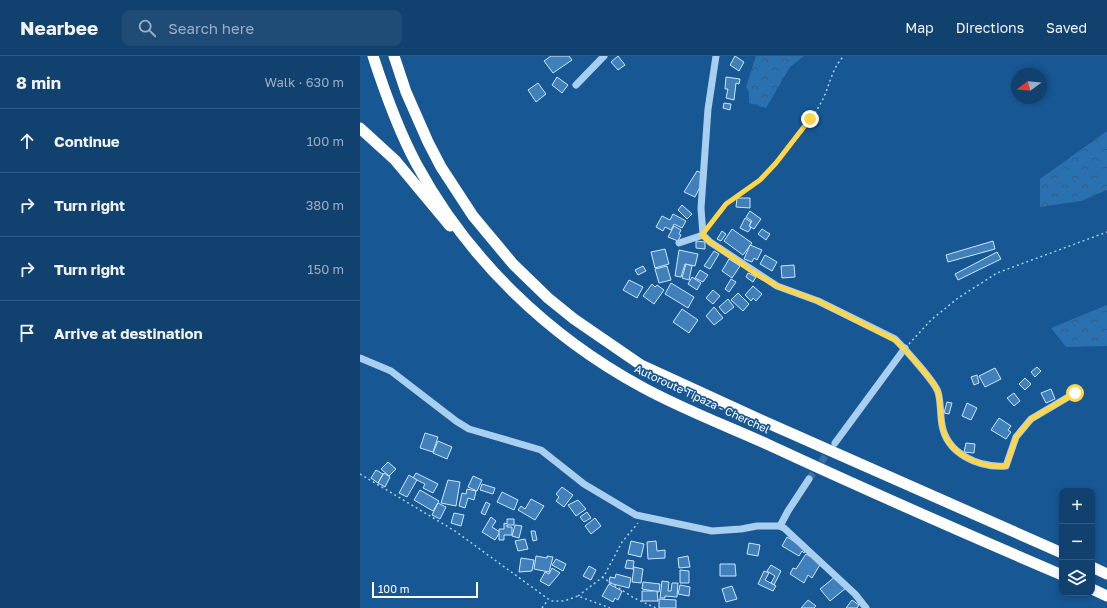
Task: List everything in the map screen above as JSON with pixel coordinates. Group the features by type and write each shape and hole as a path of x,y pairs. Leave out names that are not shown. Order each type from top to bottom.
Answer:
{"highway":[{"name":"Autoroute Tipaza - Cherchel","path":"373,56 395,117 416,163 470,245 525,304 561,334 598,361 643,388 838,477 1059,575"},
{"name":"Autoroute Tipaza - Cherchel","path":"394,56 406,92 428,142 441,167 473,216 513,264 548,298 574,319 641,365 1059,552"},
{"path":"360,128 395,160 441,218 470,245"},
{"path":"1095,568 1107,574"},
{"path":"1095,590 1107,596"}],"street":[{"path":"576,85 604,56"},
{"path":"716,56 708,109 701,208 702,235 710,242 770,282 832,308 895,340 905,348 938,390 942,427 948,442 965,457 994,467 1006,466 1016,437 1031,419 1075,393"},
{"path":"679,243 702,235"},
{"path":"835,443 905,348"},
{"path":"360,358 391,371 456,421 469,429 541,450 584,484 614,503 643,517 712,530 780,526 855,594 866,608"},
{"path":"780,526 788,511 810,479"}],"path":[{"path":"702,235 726,204 760,180 776,163 822,100 833,72 844,56"},
{"path":"905,348 931,320 958,298 997,273 1107,232"},
{"path":"360,474 455,531 551,601 560,601 578,596 602,577 622,542 643,517"},
{"path":"602,577 634,598 656,608"},
{"path":"578,596 610,608"},
{"path":"542,608 548,599"}],"green space":[{"path":"756,56 804,56 790,67 766,108 749,103 749,92 746,87"},
{"path":"1107,131 1107,190 1081,201 1040,207 1040,179"},
{"path":"1107,305 1107,346 1066,347 1051,328"}],"building":[{"path":"551,56 569,56 572,60 553,73 544,61"},
{"path":"618,56 625,65 618,70 611,62"},
{"path":"735,56 744,62 739,71 730,65"},
{"path":"557,77 568,85 562,93 552,85"},
{"path":"726,77 740,79 739,84 736,83 734,100 726,98 728,89 725,89"},
{"path":"538,83 546,94 536,102 528,90"},
{"path":"724,103 731,104 730,110 723,108"},
{"path":"697,171 706,175 695,197 684,192"},
{"path":"737,198 750,198 750,208 736,207"},
{"path":"682,205 692,214 687,219 678,210"},
{"path":"750,211 761,219 754,229 749,226 752,221 746,217"},
{"path":"673,214 686,221 682,228 674,224 671,230 665,227 663,231 656,227 662,216 670,220"},
{"path":"745,218 751,222 749,226 751,228 748,232 740,228"},
{"path":"674,226 681,230 679,234 681,235 678,241 668,237"},
{"path":"732,229 752,243 743,255 724,241"},
{"path":"762,229 770,234 766,240 758,234"},
{"path":"722,231 726,234 721,241 717,239"},
{"path":"696,241 705,242 705,249 696,248"},
{"path":"993,241 995,249 948,262 946,255"},
{"path":"750,245 762,250 757,260 754,258 752,262 744,259"},
{"path":"665,249 669,264 655,268 651,252"},
{"path":"679,250 698,254 695,266 685,264 681,277 675,276"},
{"path":"714,251 719,254 710,269 704,266"},
{"path":"997,252 1001,259 958,280 955,274"},
{"path":"765,255 777,262 772,271 760,264"},
{"path":"729,259 740,266 732,278 722,271"},
{"path":"686,264 692,266 689,280 682,278"},
{"path":"794,265 795,277 782,278 781,266"},
{"path":"643,266 646,271 638,275 635,270"},
{"path":"667,266 671,280 659,283 655,269"},
{"path":"700,270 708,275 703,282 695,278"},
{"path":"748,273 756,277 753,282 746,277"},
{"path":"692,277 701,283 697,290 688,284"},
{"path":"731,279 736,282 729,292 725,289"},
{"path":"629,280 643,287 637,298 623,290"},
{"path":"671,283 694,297 688,308 665,294"},
{"path":"652,284 655,287 657,285 664,290 654,304 643,296"},
{"path":"753,286 762,294 756,301 753,298 751,301 745,295"},
{"path":"713,290 720,296 713,304 706,298"},
{"path":"738,293 749,304 743,311 731,300"},
{"path":"728,299 734,307 725,314 719,307"},
{"path":"714,307 723,318 714,325 706,316"},
{"path":"682,309 698,320 689,333 673,322"},
{"path":"1037,367 1041,371 1035,377 1031,372"},
{"path":"995,368 1001,379 985,387 979,376"},
{"path":"977,375 979,383 974,385 971,377"},
{"path":"1025,378 1031,384 1025,390 1019,384"},
{"path":"1051,389 1055,399 1046,403 1041,393"},
{"path":"1014,393 1020,401 1014,406 1007,398"},
{"path":"947,402 952,403 949,414 944,413"},
{"path":"967,403 977,408 971,420 962,416"},
{"path":"999,418 1011,426 1008,430 1011,432 1006,439 991,430"},
{"path":"425,433 438,437 433,452 420,448"},
{"path":"438,441 452,447 447,459 433,453"},
{"path":"966,443 975,444 974,453 964,452"},
{"path":"388,462 396,469 389,476 381,469"},
{"path":"376,470 383,474 378,483 371,478"},
{"path":"384,473 390,477 385,487 378,483"},
{"path":"416,473 438,484 433,493 423,488 425,484 413,478"},
{"path":"409,475 417,480 407,497 399,493"},
{"path":"473,476 482,480 477,491 468,487"},
{"path":"448,480 460,482 456,506 441,503"},
{"path":"482,484 495,488 493,494 480,490"},
{"path":"562,487 573,495 564,507 556,501 559,497 556,494"},
{"path":"467,489 476,491 474,500 468,498 465,508 459,506 462,493 466,494"},
{"path":"420,490 439,501 433,511 414,500"},
{"path":"502,492 518,500 514,510 497,502"},
{"path":"531,499 544,506 535,520 518,510 521,506 525,509"},
{"path":"578,500 586,509 576,516 568,505"},
{"path":"486,502 490,504 485,515 481,513"},
{"path":"438,503 446,507 440,519 432,515"},
{"path":"587,512 591,518 584,522 580,517"},
{"path":"454,513 464,515 461,526 451,523"},
{"path":"491,517 496,521 492,527 500,532 495,540 482,532"},
{"path":"595,518 601,526 591,534 585,526"},
{"path":"507,519 514,519 514,525 507,525 507,527 512,527 512,535 504,535 504,540 499,540 499,529 504,529 504,523 507,524"},
{"path":"515,525 522,526 519,538 512,536"},
{"path":"531,531 535,531 537,540 533,541"},
{"path":"787,537 806,549 804,553 802,551 799,556 782,546"},
{"path":"525,539 528,549 518,551 515,541"},
{"path":"631,541 644,544 641,557 628,554"},
{"path":"656,541 657,551 665,550 665,558 648,559 647,542"},
{"path":"749,543 760,545 758,556 747,554"},
{"path":"806,554 821,563 812,578 808,575 804,583 790,574 793,568 796,569"},
{"path":"536,556 547,558 547,556 553,557 549,572 534,569"},
{"path":"688,556 690,567 679,568 678,558"},
{"path":"521,558 534,560 532,571 519,572"},
{"path":"556,559 566,564 563,571 552,565"},
{"path":"627,560 634,561 633,569 625,568"},
{"path":"720,564 735,564 736,576 720,576"},
{"path":"771,565 781,571 774,585 771,583 775,576 767,571"},
{"path":"589,566 596,570 591,580 583,576"},
{"path":"634,567 643,569 641,583 632,582"},
{"path":"552,568 560,573 549,586 540,581 545,572 549,574"},
{"path":"680,570 689,571 689,583 680,583"},
{"path":"764,571 769,573 765,580 776,586 773,591 758,584"},
{"path":"616,574 631,578 629,588 609,583 610,577 615,578"},
{"path":"836,576 846,588 830,601 820,589"},
{"path":"662,581 669,582 668,591 671,591 672,583 678,583 677,597 665,596 665,598 660,598"},
{"path":"643,582 660,584 659,592 642,589"},
{"path":"609,584 622,591 618,600 615,598 613,602 602,596"},
{"path":"680,585 690,587 689,596 678,594"},
{"path":"732,586 737,599 726,602 722,589"},
{"path":"642,591 657,591 658,601 642,601"},
{"path":"659,599 676,600 676,608 659,608"},
{"path":"808,600 816,606 814,608 801,608"},
{"path":"852,600 859,605 857,608 846,608"}],"tunnel":[{"path":"809,479 831,448"}],"route":[{"path":"810,119 768,172 760,180 748,186 726,204 702,235 756,274 777,286 818,301 895,340 905,348 938,390 942,427 948,442 965,457 994,467 1006,466 1016,437 1031,419 1075,393"}]}
